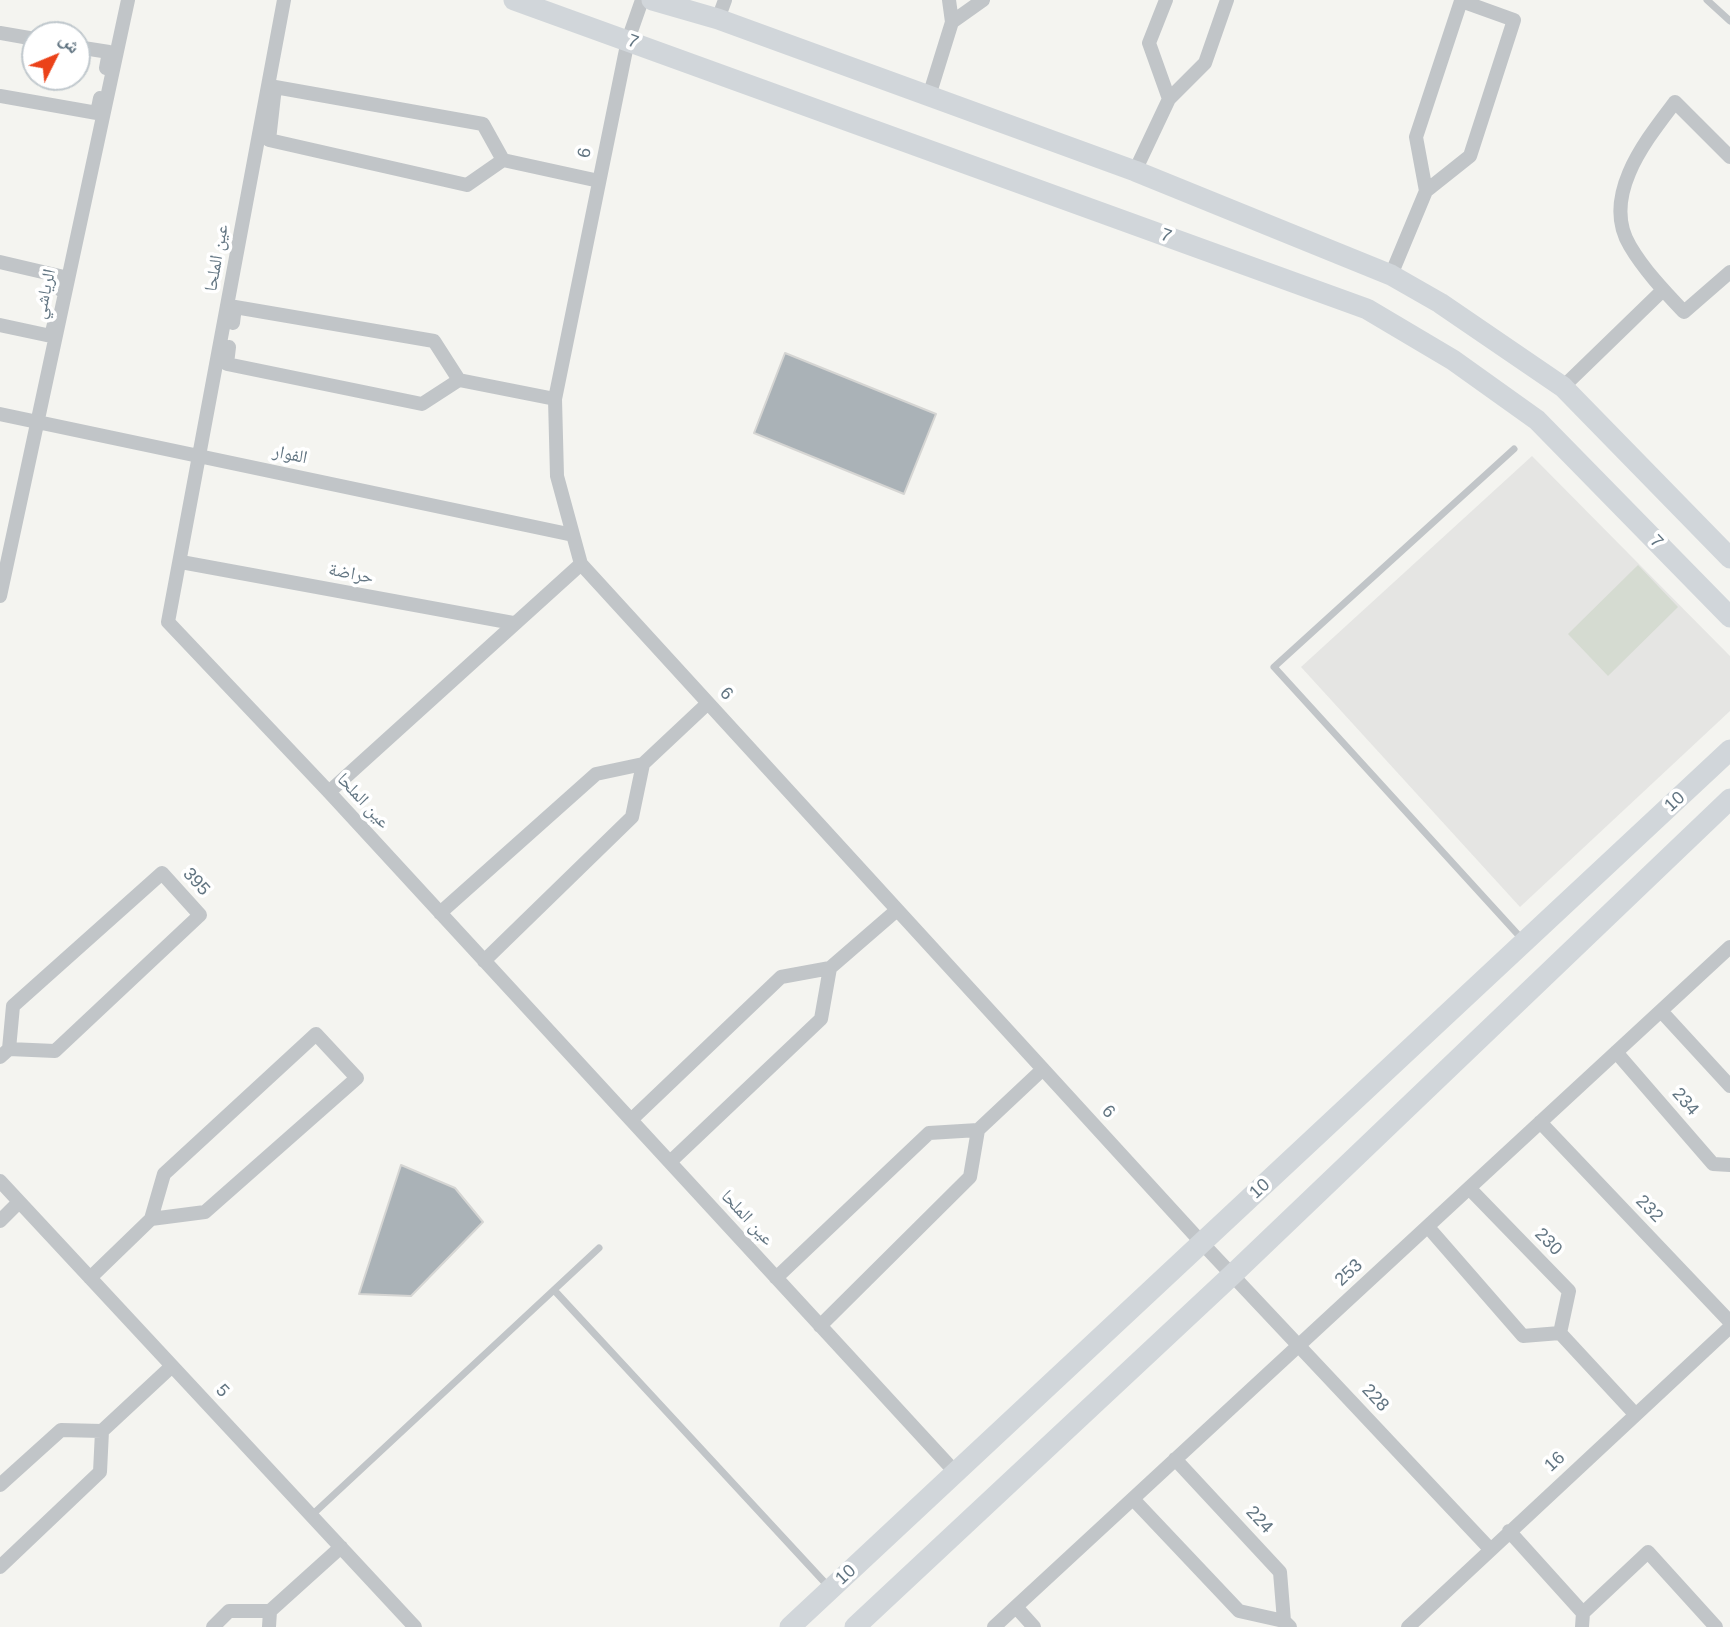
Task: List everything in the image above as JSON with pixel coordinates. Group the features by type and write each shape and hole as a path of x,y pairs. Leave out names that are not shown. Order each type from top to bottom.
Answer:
{"street":[{"name":"الرياشي","path":"0,596 128,0"},
{"name":"عين الملحا","path":"284,0 168,622 329,792 956,1473"},
{"name":"7","path":"514,0 1367,309 1453,360 1537,420 1730,617"},
{"name":"6","path":"642,0 628,40 555,399 557,476 581,564 1232,1275"},
{"path":"652,0 721,10 929,96 1135,171 1391,275 1440,303 1563,387 1727,548"},
{"path":"929,96 952,22 949,0"},
{"path":"952,22 983,0"},
{"path":"1166,0 1149,43 1169,99"},
{"path":"1135,171 1169,99 1205,63 1227,0"},
{"path":"1391,275 1426,191 1470,156 1514,20 1461,1 1416,137 1426,191"},
{"path":"0,33 21,37"},
{"path":"0,96 97,113 109,52 91,49"},
{"path":"503,160 483,124 275,87 268,140 467,185 503,160 599,181"},
{"path":"1730,157 1675,102 1637,152 1619,208 1628,244 1663,290 1684,312 1730,272"},
{"path":"0,262 64,277 51,336 0,325"},
{"path":"1563,387 1663,290"},
{"path":"459,380 434,341 235,307 227,364 422,404 459,380 555,399"},
{"name":"الفوار","path":"0,414 573,535"},
{"path":"0,522 13,524 0,588"},
{"name":"حراضة","path":"181,562 513,623"},
{"path":"329,792 581,564"},
{"path":"440,913 596,774 643,764 708,703"},
{"name":"10","path":"790,1627 1730,750"},
{"path":"484,961 632,817 643,764"},
{"name":"10","path":"855,1627 1232,1275 1730,799"},
{"name":"395","path":"162,873 200,915 55,1051 4,1053 13,1006 162,873"},
{"path":"631,1120 781,977 830,968 897,910"},
{"name":"253","path":"994,1627 1730,947"},
{"path":"670,1162 821,1019 830,968"},
{"path":"1661,1011 1730,1086"},
{"path":"90,1278 151,1219 164,1174 316,1034 357,1078 205,1212 151,1219"},
{"name":"234","path":"1616,1052 1713,1164 1730,1165"},
{"path":"820,1326 970,1177 978,1130 1043,1069"},
{"name":"232","path":"1541,1122 1730,1324"},
{"path":"776,1278 929,1133 978,1130"},
{"name":"5","path":"0,1181 415,1627"},
{"name":"230","path":"1469,1188 1569,1291 1560,1333"},
{"path":"0,1221 19,1202"},
{"path":"1428,1227 1523,1336 1560,1333 1635,1414"},
{"name":"228","path":"1232,1275 1490,1549"},
{"name":"16","path":"1408,1627 1730,1324"},
{"path":"0,1485 61,1430 102,1431 172,1366"},
{"path":"0,1567 100,1472 102,1431"},
{"name":"224","path":"1133,1499 1239,1611 1287,1624 1280,1572 1175,1459"},
{"path":"1509,1531 1582,1620 1648,1552 1716,1627"},
{"path":"213,1627 229,1611 270,1611 341,1547"},
{"path":"1016,1607 1034,1627"},
{"path":"269,1627 270,1611"}],"lane":[{"path":"1707,0 1730,21"},
{"path":"1514,449 1274,667 1524,942"},
{"path":"311,1516 599,1248"},
{"path":"554,1290 831,1590"}],"shaded area":[{"path":"1532,456 1730,656 1730,711 1520,907 1301,667"},
{"path":"1638,565 1678,607 1608,676 1568,634"}],"building":[{"path":"785,353 936,414 904,494 754,433"},
{"path":"401,1165 455,1188 483,1222 411,1296 359,1294"}]}
